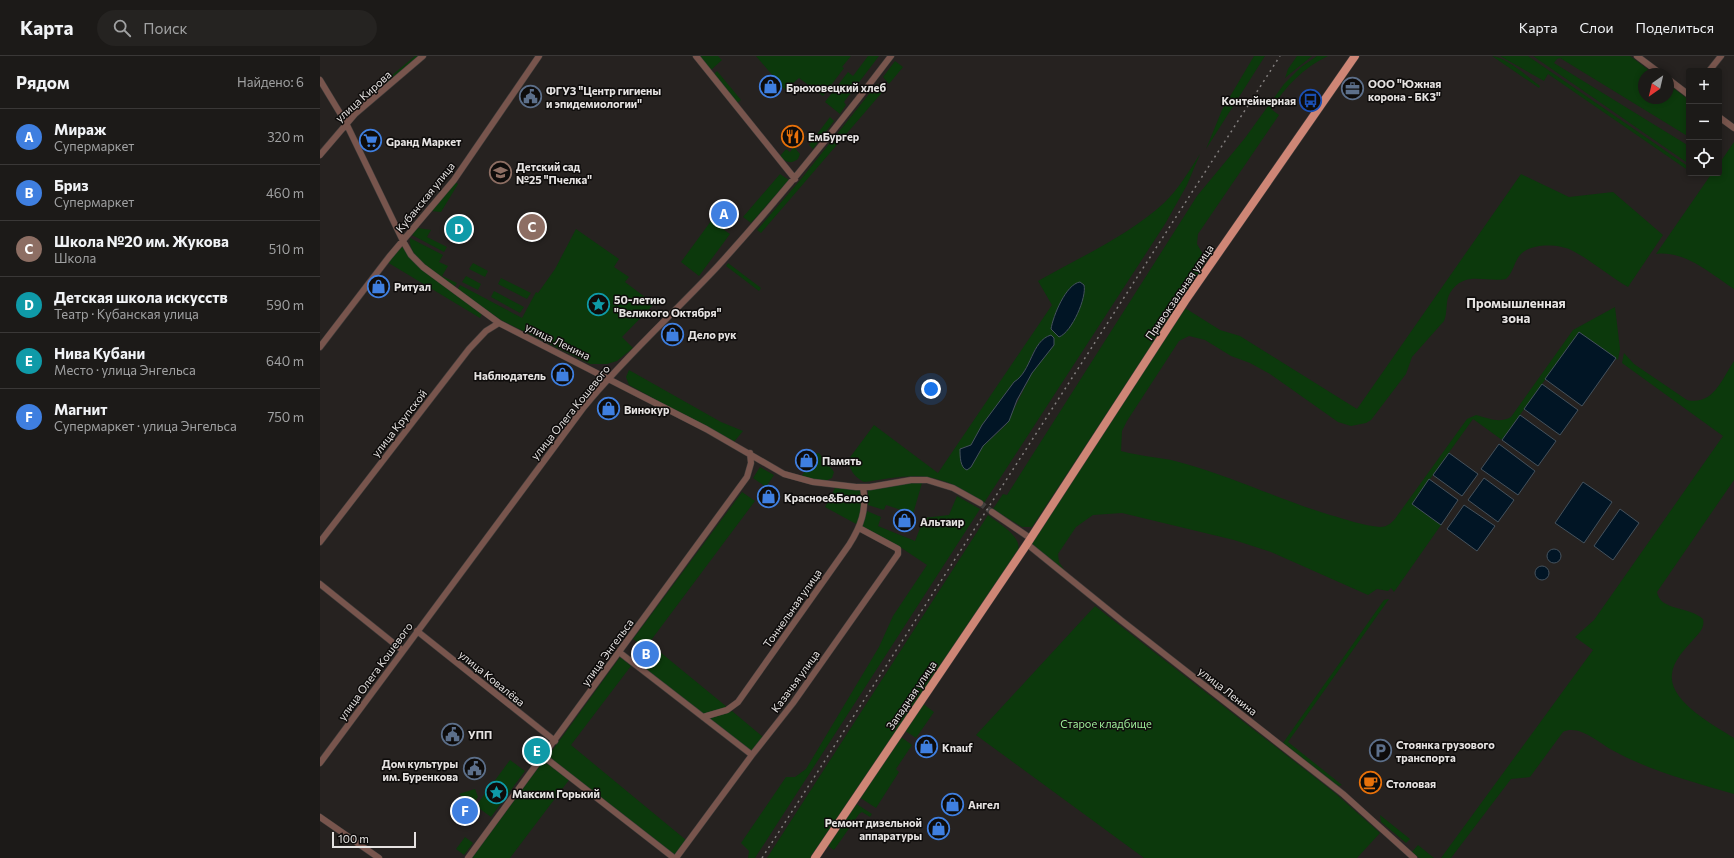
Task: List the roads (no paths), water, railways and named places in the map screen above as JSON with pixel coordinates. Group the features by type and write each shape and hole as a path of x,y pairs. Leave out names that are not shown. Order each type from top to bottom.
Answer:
{"main road":[{"name":"Привокзальная улица","path":"1028,541 1185,301 1354,56"},
{"name":"Западная улица","path":"815,858 1028,541"}],"street":[{"name":"улица Кирова","path":"320,155 346,123 423,56"},
{"name":"Кубанская улица","path":"320,347 402,241 454,180 539,56"},
{"path":"696,56 795,179"},
{"name":"улица Олега Кошевого","path":"320,763 577,415 608,377 703,282 795,179 891,56"},
{"path":"1637,56 1653,68"},
{"path":"1711,68 1721,56"},
{"name":"улица Ленина","path":"320,80 346,123 402,241 411,255 429,272 499,323 608,377 750,453 780,472 802,480 863,487 911,480 927,480 953,488 980,504"},
{"path":"1674,84 1686,93"},
{"path":"1722,119 1734,128"},
{"name":"улица Крупской","path":"320,542 469,349 481,336 499,323"},
{"name":"улица Энгельса","path":"468,858 747,477 752,463 750,453"},
{"name":"Тоннельная улица","path":"703,717 727,710 736,704 859,528 865,504 863,487"},
{"name":"улица Ленина","path":"992,512 1122,621 1343,794 1414,858"},
{"name":"Казачья улица","path":"675,858 793,703 898,554 898,549 859,528"},
{"path":"320,584 402,650"},
{"name":"улица Ковалёва","path":"417,631 555,741"},
{"path":"619,652 752,755"},
{"path":"543,756 675,858"},
{"path":"320,817 379,858"}],"water":[{"path":"1080,282 1084,285 1084,290 1078,314 1069,328 1059,337 1051,329 1054,316 1065,294 1075,284"},
{"path":"1579,332 1616,358 1582,406 1545,379"},
{"path":"1051,335 1054,338 1054,345 1032,373 1017,400 1009,421 983,446 971,467 967,470 965,469 961,461 960,449 971,445 982,425 1014,382 1025,371 1039,343 1044,338"},
{"path":"1542,384 1578,410 1560,435 1524,409"},
{"path":"1520,415 1556,441 1538,466 1502,440"},
{"path":"1499,444 1535,471 1518,495 1481,469"},
{"path":"1449,453 1478,474 1462,496 1433,475"},
{"path":"1484,478 1514,500 1498,522 1468,500"},
{"path":"1429,479 1458,500 1441,525 1412,504"},
{"path":"1583,482 1612,502 1584,543 1555,523"},
{"path":"1464,505 1495,526 1477,551 1447,529"},
{"path":"1620,509 1639,523 1613,560 1594,546"},
{"path":"1551,549 1557,549 1561,553 1561,559 1557,563 1551,563 1547,559 1547,553"},
{"path":"1539,566 1545,566 1549,570 1549,576 1545,580 1539,580 1535,576 1535,570"}],"tunnel":[{"path":"980,503 992,512"}],"railway":[{"path":"762,858 1280,56"}],"place":[{"name":"Брюховецкий хлеб","path":"771,87"},
{"name":"ООО \"Южная корона - БКЗ\"","path":"1353,89"},
{"name":"ФГУЗ \"Центр гигиены и эпидемиологии\"","path":"530,96"},
{"name":"Контейнерная","path":"1311,100"},
{"name":"ЕмБургер","path":"792,136"},
{"name":"Gранд Маркет","path":"370,141"},
{"name":"Детский сад №25 \"Пчелка\"","path":"500,172"},
{"name":"Мираж","path":"724,214"},
{"name":"Школа №20 им. Жукова","path":"532,227"},
{"name":"Детская школа искусств","path":"459,229"},
{"name":"Ритуал","path":"379,286"},
{"name":"50-летию \"Великого Октября\"","path":"599,305"},
{"name":"Дело рук","path":"673,334"},
{"name":"Наблюдатель","path":"562,375"},
{"name":"Винокур","path":"609,409"},
{"name":"Память","path":"806,460"},
{"name":"Красное&Белое","path":"768,497"},
{"name":"Альтаир","path":"904,521"},
{"name":"Бриз","path":"646,654"},
{"name":"УПП","path":"453,734"},
{"name":"Knauf","path":"926,747"},
{"name":"Стоянка грузового транспорта","path":"1381,750"},
{"name":"Нива Кубани","path":"537,751"},
{"name":"Дом культуры им. Буренкова","path":"474,769"},
{"name":"Столовая","path":"1370,783"},
{"name":"Максим Горький","path":"496,793"},
{"name":"Ангел","path":"953,804"},
{"name":"Магнит","path":"465,811"},
{"name":"Ремонт дизельной аппаратуры","path":"938,828"}],"district":[{"name":"Промышленная зона","path":"1516,310"}],"park label":[{"name":"Старое кладбище","path":"1106,723"}]}
